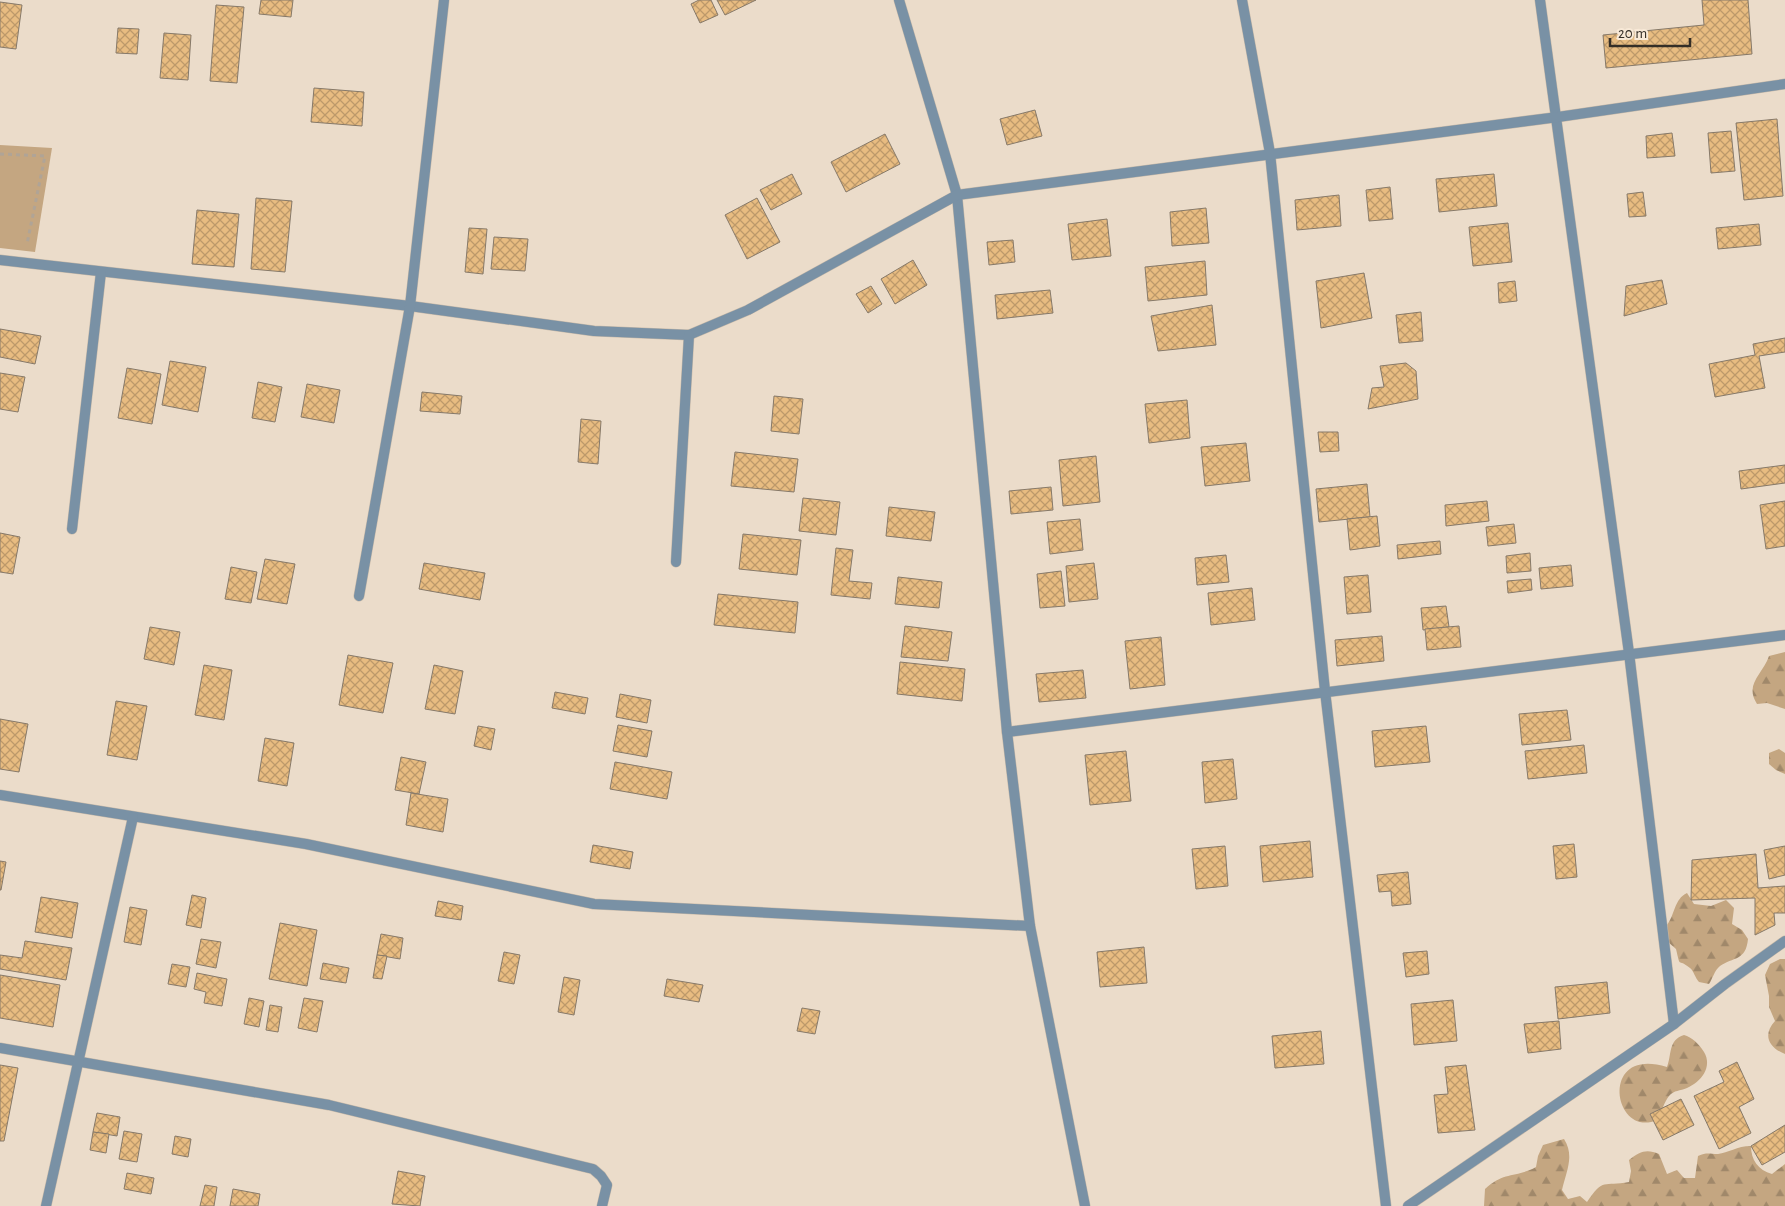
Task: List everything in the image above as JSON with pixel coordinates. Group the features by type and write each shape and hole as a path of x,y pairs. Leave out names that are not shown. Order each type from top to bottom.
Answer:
{"street":[{"path":"359,596 410,306 444,0"},
{"path":"899,0 957,195 1007,732 1030,926 1085,1206"},
{"path":"1242,0 1270,154 1325,691 1386,1206"},
{"path":"1540,0 1558,117 1629,653 1674,1024"},
{"path":"0,260 410,306 594,331 689,335 748,310 957,195 1558,117 1785,84"},
{"path":"72,529 101,272"},
{"path":"676,562 689,335"},
{"path":"1007,732 1785,635"},
{"path":"0,795 306,844 594,904 1030,926"},
{"path":"46,1206 133,817"},
{"path":"1408,1206 1422,1202 1674,1024 1724,984 1785,941"},
{"path":"0,1048 329,1105 593,1168 607,1185 602,1206"}],"path":[{"path":"0,154 45,156 28,244 18,243"}],"green space":[{"path":"0,145 52,148 35,252 0,248"},
{"path":"1785,652 1785,709 1767,703 1757,704 1753,691 1756,679 1769,656"},
{"path":"1779,749 1785,753 1785,774 1769,764 1769,753"},
{"path":"1687,893 1694,904 1711,906 1726,900 1734,908 1732,924 1742,930 1748,939 1747,946 1742,955 1720,966 1709,984 1699,982 1696,979 1691,969 1679,961 1676,949 1668,942 1667,925 1677,903"},
{"path":"1780,959 1785,959 1785,1054 1771,1045 1768,1036 1771,1026 1775,1021 1769,1007 1765,975 1770,964"},
{"path":"1684,1035 1695,1041 1704,1052 1707,1063 1701,1078 1692,1085 1671,1094 1657,1120 1642,1122 1630,1117 1623,1106 1620,1092 1622,1079 1630,1069 1645,1064 1667,1067 1671,1048 1675,1040"},
{"path":"1564,1139 1569,1152 1569,1158 1562,1190 1568,1199 1580,1196 1587,1202 1601,1186 1629,1182 1631,1171 1629,1160 1644,1152 1659,1154 1667,1174 1677,1170 1684,1178 1695,1178 1698,1156 1718,1154 1751,1146 1752,1156 1756,1164 1763,1170 1772,1174 1785,1164 1785,1206 1484,1206 1485,1189 1492,1183 1504,1177 1522,1173 1536,1167 1543,1145"}],"building":[{"path":"261,0 293,0 291,17 259,14"},
{"path":"699,0 711,0 718,15 700,23 691,4"},
{"path":"717,0 756,0 725,15"},
{"path":"1702,0 1748,0 1752,54 1606,68 1603,35 1704,25"},
{"path":"0,2 22,5 16,49 0,47"},
{"path":"216,5 244,7 237,83 210,81"},
{"path":"118,28 139,29 137,54 116,53"},
{"path":"164,33 191,35 188,80 160,78"},
{"path":"314,88 364,92 362,126 311,122"},
{"path":"1035,110 1042,136 1007,145 1000,119"},
{"path":"1777,119 1783,196 1744,200 1736,123"},
{"path":"1731,131 1735,171 1711,173 1708,133"},
{"path":"1672,133 1675,156 1647,158 1646,136"},
{"path":"885,134 900,164 846,192 831,162"},
{"path":"792,174 802,194 771,210 760,190"},
{"path":"1494,174 1497,206 1439,212 1436,179"},
{"path":"1390,187 1393,219 1369,221 1366,190"},
{"path":"1643,192 1646,216 1629,217 1627,194"},
{"path":"1339,195 1341,226 1297,230 1295,200"},
{"path":"256,198 292,201 285,272 251,269"},
{"path":"757,198 780,242 747,259 725,215"},
{"path":"1206,208 1209,243 1172,246 1170,212"},
{"path":"197,210 239,214 234,267 192,264"},
{"path":"1107,219 1111,256 1072,260 1068,224"},
{"path":"1508,223 1512,262 1473,266 1469,227"},
{"path":"1759,224 1761,245 1718,249 1716,228"},
{"path":"469,228 487,229 483,274 465,272"},
{"path":"494,237 528,239 525,271 491,269"},
{"path":"1013,240 1015,262 989,265 987,242"},
{"path":"913,260 927,285 895,304 881,279"},
{"path":"1205,261 1207,295 1148,301 1145,267"},
{"path":"1364,273 1372,318 1321,328 1316,281"},
{"path":"1662,280 1667,304 1624,316 1626,286"},
{"path":"1515,281 1517,301 1499,303 1498,283"},
{"path":"871,286 882,304 868,313 856,294"},
{"path":"1050,290 1053,313 997,319 995,295"},
{"path":"1212,305 1216,345 1158,351 1151,316"},
{"path":"1421,312 1423,341 1399,343 1396,315"},
{"path":"0,329 41,336 35,364 0,357"},
{"path":"1785,338 1785,352 1759,356 1765,388 1715,397 1709,364 1755,355 1753,344"},
{"path":"170,361 206,367 198,412 162,405"},
{"path":"1406,363 1416,371 1418,399 1368,409 1372,388 1384,387 1380,366"},
{"path":"127,368 161,374 152,424 118,418"},
{"path":"0,373 25,377 18,412 0,409"},
{"path":"258,382 282,387 275,422 252,418"},
{"path":"307,384 340,390 334,423 301,417"},
{"path":"422,392 462,396 460,414 420,411"},
{"path":"774,396 803,399 799,434 771,431"},
{"path":"1187,400 1190,438 1149,443 1145,404"},
{"path":"581,419 601,421 598,464 578,462"},
{"path":"1318,432 1338,432 1339,451 1320,452"},
{"path":"1246,443 1250,481 1205,486 1201,447"},
{"path":"735,452 798,459 794,492 731,486"},
{"path":"1096,456 1100,502 1063,506 1059,460"},
{"path":"1785,465 1785,483 1741,489 1739,471"},
{"path":"1367,484 1370,517 1319,522 1316,489"},
{"path":"1051,487 1053,510 1011,514 1009,491"},
{"path":"803,498 840,502 836,535 799,531"},
{"path":"1487,501 1489,521 1446,526 1445,505"},
{"path":"1785,501 1785,546 1766,549 1760,505"},
{"path":"889,507 935,512 931,541 886,536"},
{"path":"1377,516 1380,546 1350,550 1347,519"},
{"path":"1080,519 1083,550 1050,554 1047,522"},
{"path":"1514,524 1516,543 1488,546 1486,527"},
{"path":"0,533 20,537 13,574 0,572"},
{"path":"743,534 801,540 797,575 739,569"},
{"path":"1440,541 1441,554 1398,559 1397,545"},
{"path":"836,548 853,550 849,581 872,583 870,599 831,595"},
{"path":"1530,553 1531,571 1507,573 1506,556"},
{"path":"1226,555 1229,582 1197,585 1195,558"},
{"path":"265,559 295,564 287,604 257,599"},
{"path":"424,563 485,573 480,600 419,589"},
{"path":"1094,563 1098,599 1069,602 1066,566"},
{"path":"1571,565 1573,586 1541,589 1539,568"},
{"path":"231,567 257,572 251,603 225,599"},
{"path":"1061,571 1065,606 1040,608 1037,574"},
{"path":"1368,575 1371,612 1347,614 1344,577"},
{"path":"898,577 942,582 939,608 895,604"},
{"path":"1531,579 1532,590 1508,593 1507,581"},
{"path":"1252,588 1255,620 1211,625 1208,593"},
{"path":"718,594 798,602 795,633 714,625"},
{"path":"1446,606 1449,627 1423,630 1421,608"},
{"path":"905,626 952,632 948,661 901,657"},
{"path":"1459,626 1461,647 1427,650 1425,629"},
{"path":"150,627 180,632 174,665 144,659"},
{"path":"1382,636 1384,661 1337,666 1335,640"},
{"path":"1161,637 1165,685 1130,689 1125,641"},
{"path":"348,655 393,663 383,713 339,705"},
{"path":"900,662 965,669 962,701 897,694"},
{"path":"204,665 232,670 224,720 195,715"},
{"path":"434,665 463,671 455,714 425,709"},
{"path":"1083,670 1086,698 1039,702 1036,674"},
{"path":"555,692 588,698 585,714 552,708"},
{"path":"620,694 651,700 647,723 616,717"},
{"path":"116,701 147,706 137,760 107,755"},
{"path":"1567,710 1571,740 1522,745 1519,714"},
{"path":"0,719 28,724 19,772 0,769"},
{"path":"618,725 652,731 647,757 613,751"},
{"path":"478,726 495,729 491,750 474,746"},
{"path":"1426,726 1430,762 1375,767 1372,731"},
{"path":"265,738 294,743 287,786 258,781"},
{"path":"1584,745 1587,773 1528,779 1525,751"},
{"path":"1126,751 1131,801 1090,805 1085,755"},
{"path":"401,757 426,762 419,794 395,790"},
{"path":"1233,759 1237,799 1205,803 1202,762"},
{"path":"615,762 672,772 667,799 610,789"},
{"path":"411,793 448,799 443,832 406,825"},
{"path":"1310,841 1313,877 1263,882 1260,846"},
{"path":"1574,844 1577,877 1556,879 1553,846"},
{"path":"593,845 633,852 630,869 590,862"},
{"path":"1225,846 1228,886 1196,889 1192,849"},
{"path":"1785,846 1785,875 1769,879 1764,850"},
{"path":"1756,854 1758,888 1785,886 1785,913 1774,913 1775,925 1755,935 1755,898 1691,900 1692,860"},
{"path":"0,861 6,862 1,890 0,890"},
{"path":"1408,872 1411,904 1392,906 1391,891 1379,892 1377,875"},
{"path":"192,895 206,898 201,928 186,925"},
{"path":"41,897 78,903 72,938 35,932"},
{"path":"438,901 463,906 461,920 435,916"},
{"path":"130,907 147,910 141,945 124,942"},
{"path":"280,923 317,930 307,986 269,979"},
{"path":"381,934 403,938 400,959 377,955"},
{"path":"201,939 221,942 216,968 196,964"},
{"path":"25,941 72,948 66,980 0,969 0,955 22,958"},
{"path":"1144,947 1147,983 1100,987 1097,952"},
{"path":"1427,951 1429,974 1406,977 1403,953"},
{"path":"504,952 520,955 514,984 498,981"},
{"path":"377,955 387,956 382,979 373,978"},
{"path":"323,963 349,968 346,983 320,979"},
{"path":"172,964 190,967 186,987 168,984"},
{"path":"197,973 227,979 222,1006 204,1003 206,992 194,989"},
{"path":"0,975 60,985 53,1027 0,1018"},
{"path":"564,977 580,980 574,1015 558,1012"},
{"path":"667,979 703,985 699,1002 664,996"},
{"path":"1607,982 1610,1013 1558,1019 1555,987"},
{"path":"249,998 264,1001 259,1027 244,1024"},
{"path":"304,998 323,1001 317,1032 298,1028"},
{"path":"1453,1000 1457,1041 1414,1045 1411,1004"},
{"path":"270,1005 282,1007 278,1032 266,1030"},
{"path":"802,1008 820,1011 815,1034 797,1031"},
{"path":"1559,1021 1561,1049 1528,1053 1524,1024"},
{"path":"1321,1031 1324,1064 1275,1068 1272,1036"},
{"path":"1737,1062 1754,1099 1739,1107 1751,1133 1719,1149 1694,1096 1724,1082 1719,1071"},
{"path":"0,1065 18,1068 4,1141 0,1141"},
{"path":"1466,1065 1475,1130 1438,1133 1434,1095 1448,1094 1445,1067"},
{"path":"1681,1099 1694,1125 1663,1140 1650,1114"},
{"path":"97,1113 120,1117 117,1136 93,1132"},
{"path":"1785,1125 1785,1152 1762,1165 1751,1146"},
{"path":"124,1131 142,1134 137,1162 119,1159"},
{"path":"93,1132 109,1134 106,1153 90,1150"},
{"path":"175,1136 191,1139 188,1157 172,1154"},
{"path":"398,1171 425,1176 420,1206 392,1204"},
{"path":"127,1173 154,1178 151,1194 124,1189"},
{"path":"205,1185 217,1187 214,1206 200,1206"},
{"path":"233,1189 260,1194 258,1206 230,1206"}]}
